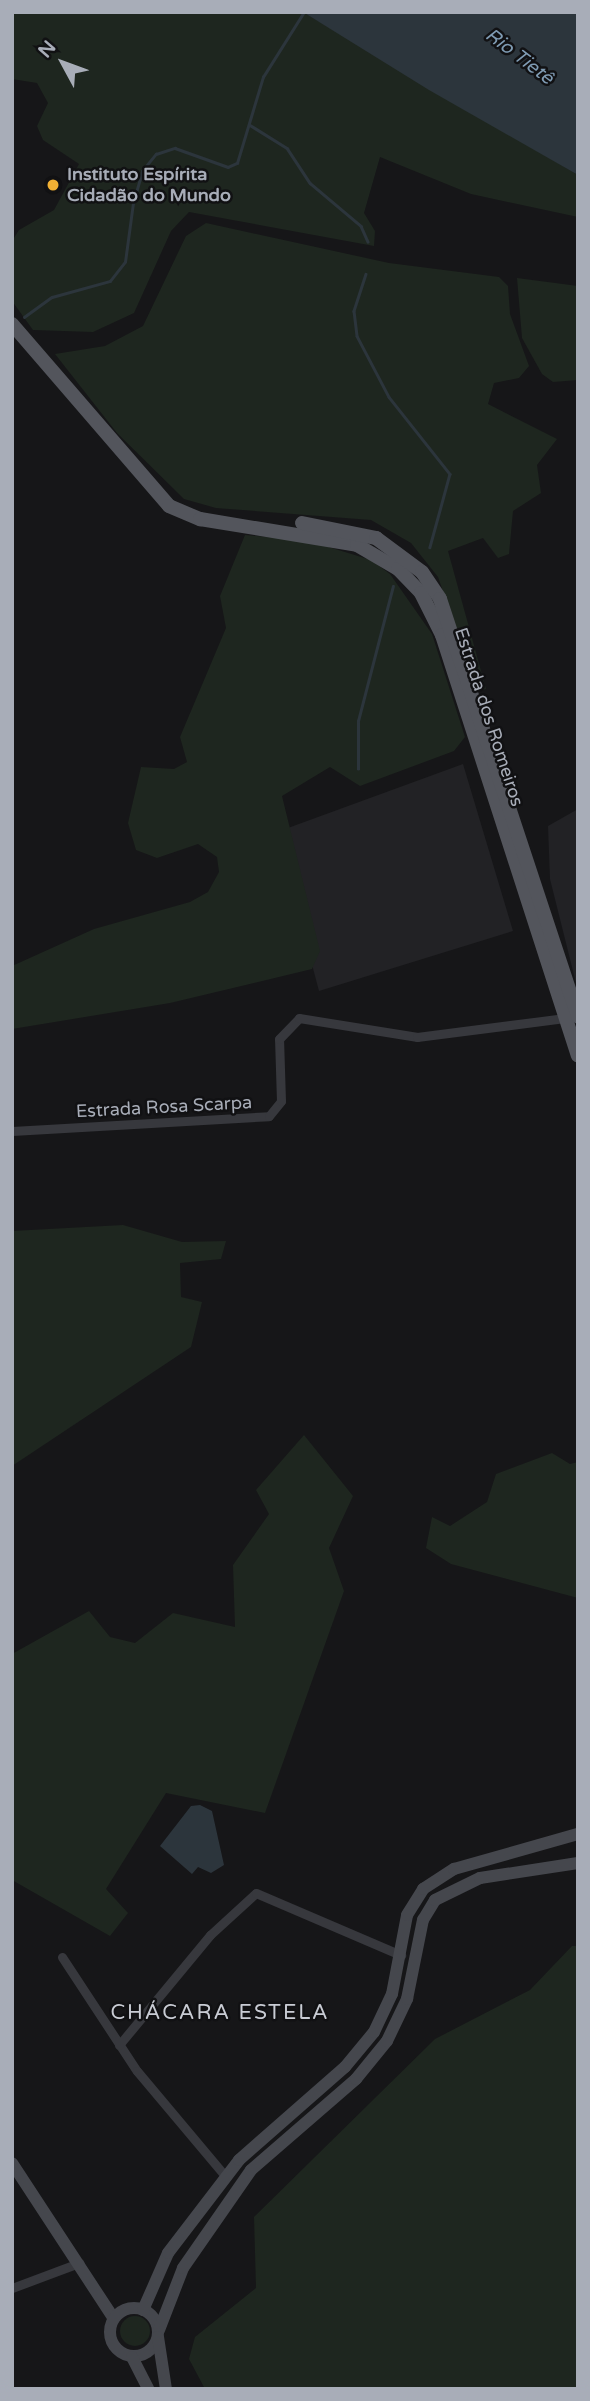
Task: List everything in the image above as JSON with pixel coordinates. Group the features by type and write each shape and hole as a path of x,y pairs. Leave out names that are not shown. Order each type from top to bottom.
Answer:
{"main road":[{"name":"Estrada dos Romeiros","path":"12,324 155,496 183,514 230,523 286,521 360,532 406,557 432,584 453,630 571,1017 578,1056"}],"street":[{"name":"Estrada Rosa Scarpa","path":"12,1131 269,1116 281,1101 279,1039 299,1018 417,1037 571,1017"},
{"path":"143,2310 168,2253 256,2141 365,2045 387,2007 412,1905 438,1877 578,1834"},
{"path":"559,1842 562,1865"},
{"path":"132,2357 146,2354 158,2333 183,2268 251,2170 356,2078 387,2040 407,1999 423,1920 435,1900 480,1878 578,1863"},
{"path":"120,2045 210,1935 256,1892 401,1955"},
{"path":"62,1958 120,2045 226,2177"},
{"path":"12,2163 114,2319 111,2340 132,2357 148,2389"},
{"path":"12,2288 79,2263"},
{"path":"143,2310 158,2333 166,2389"},
{"path":"114,2319 124,2311 143,2310"}],"shaded area":[{"path":"12,12 303,12 578,175 578,217 471,194 380,157 364,213 375,231 374,246 189,212 171,231 134,313 93,332 33,330 12,301 12,241 19,230 54,210 79,164 43,140 37,126 48,103 37,83 12,79"},
{"path":"206,223 389,263 499,277 508,286 510,314 529,366 519,378 494,383 488,404 557,439 537,465 541,493 513,511 509,554 498,558 483,538 448,551 486,689 478,691 438,577 411,543 371,520 216,508 184,499 117,433 55,354 105,346 143,326 186,236"},
{"path":"517,278 578,286 578,380 553,382 542,374 522,338"},
{"path":"245,535 309,541 371,560 390,574 432,634 465,737 454,751 360,786 330,767 282,796 320,951 312,969 170,1003 12,1029 12,966 94,929 190,902 208,892 219,872 217,857 198,844 157,858 136,850 128,823 141,767 174,769 187,762 180,737 226,628 220,596"},
{"path":"463,764 513,931 319,991 277,832"},
{"path":"578,809 578,991 550,879 548,826"},
{"path":"123,1225 182,1242 226,1241 221,1259 180,1263 181,1297 202,1302 191,1347 12,1466 12,1231"},
{"path":"304,1435 353,1496 329,1548 344,1591 265,1813 166,1793 106,1889 128,1913 110,1936 12,1880 12,1654 89,1611 110,1637 135,1643 173,1613 235,1627 233,1565 269,1514 256,1490"},
{"path":"552,1453 570,1464 578,1462 578,1598 451,1564 426,1548 432,1517 450,1526 487,1502 496,1474"},
{"path":"572,1946 578,1946 578,2389 205,2389 189,2359 195,2337 256,2288 254,2217 435,2039 530,1990"},
{"path":"135,2316 146,2320 150,2331 146,2342 135,2346 124,2342 120,2331 124,2320"}],"water":[{"name":"Rio Tietê","path":"303,12 578,12 578,175 429,90"},
{"path":"200,1805 212,1811 224,1865 211,1873 198,1867 192,1874 160,1846 191,1806"}],"waterway":[{"path":"24,317 52,297 110,281 125,262 133,203 142,171 156,154 175,148 228,167 237,163 263,77 304,12"},
{"path":"250,125 287,148 310,183 361,226 368,242"},
{"path":"366,274 354,311 357,336 389,397 450,474 430,547"},
{"path":"358,769 358,721 393,586"}],"place":[{"name":"Instituto Espírita Cidadão do Mundo","path":"53,185"}],"district":[{"name":"CHÁCARA ESTELA","path":"220,2013"}]}
